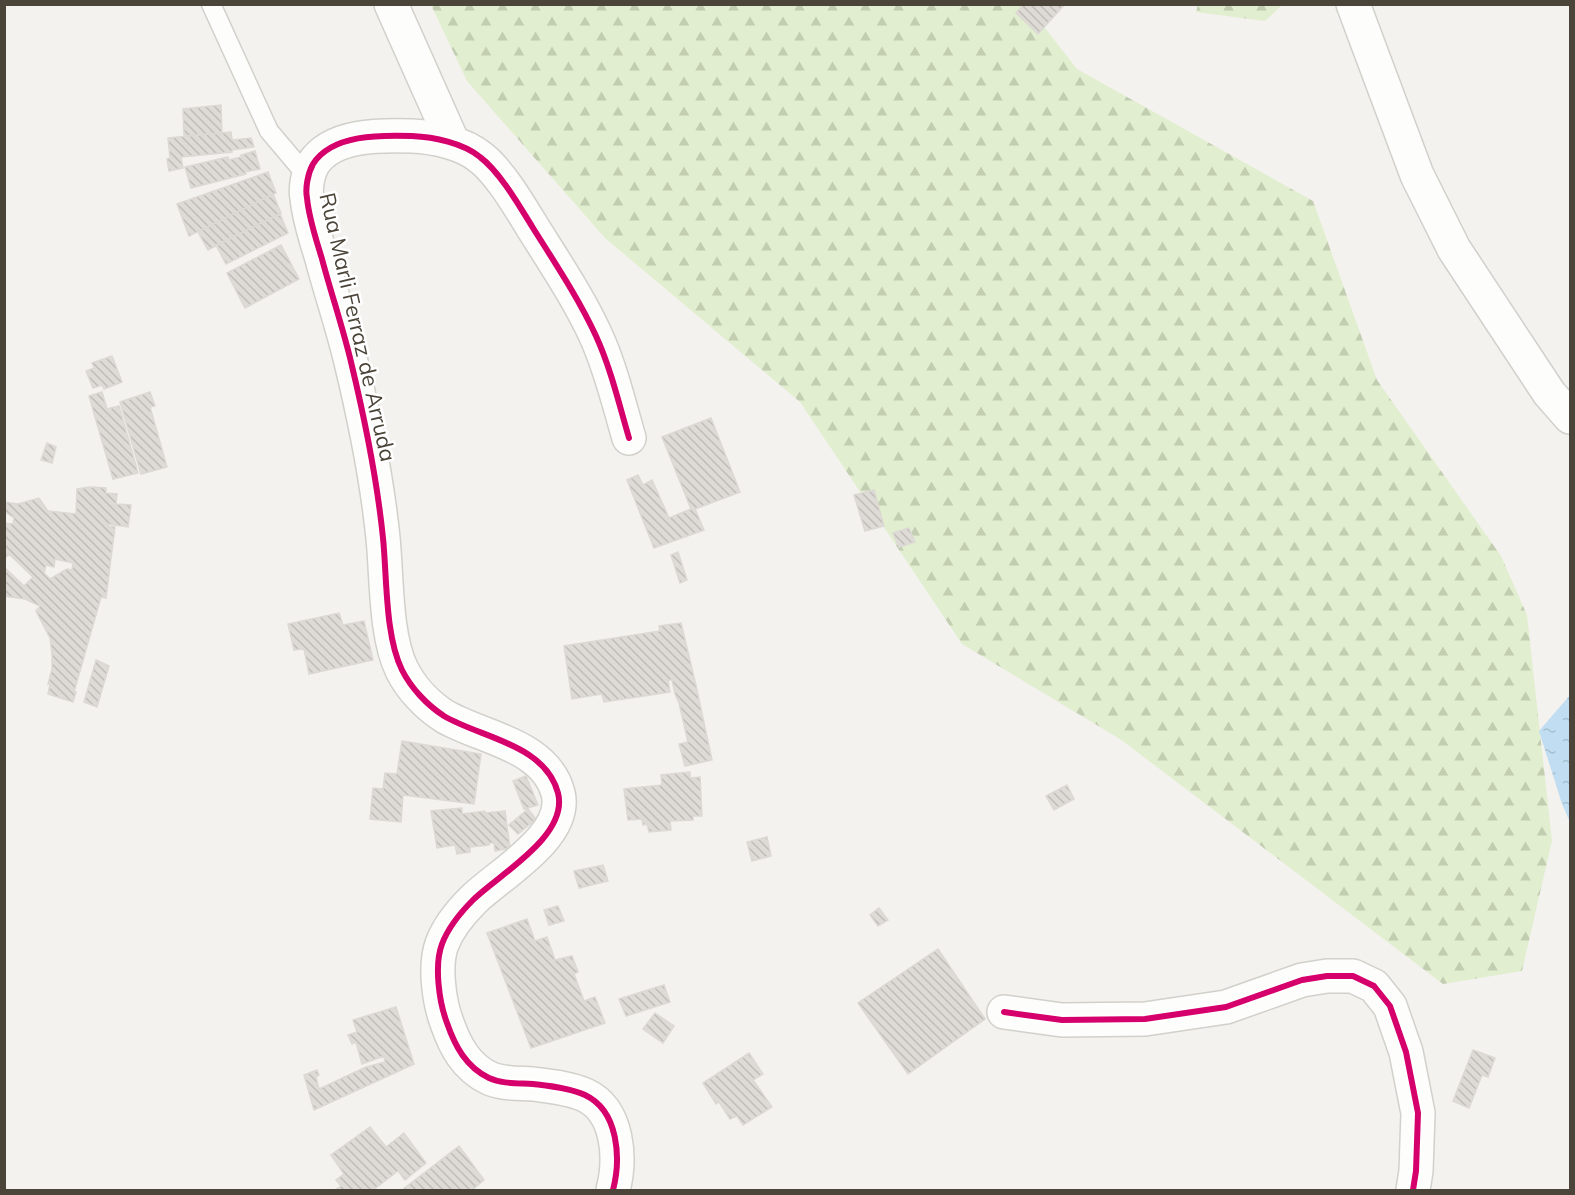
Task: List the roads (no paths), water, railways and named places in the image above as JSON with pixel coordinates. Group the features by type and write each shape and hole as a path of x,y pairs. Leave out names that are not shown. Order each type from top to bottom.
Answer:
{"street":[{"path":"391,4 453,143"},
{"path":"1353,4 1417,176 1454,249 1549,393 1570,417"},
{"name":"Rua Marli Ferraz de Arruda","path":"613,1191 618,1157 612,1126 595,1101 581,1093 490,1079 470,1065 456,1047 444,1017 438,962 442,943 457,918 476,897 524,859 541,840 558,814 558,793 545,768 530,756 508,743 442,715 414,690 400,668 391,637 375,471 350,358 312,226 306,194 308,177 313,164 326,151 341,142 368,137 417,136 453,143 481,157 514,197 554,261 595,335 613,382 629,438"},
{"path":"1004,1012 1062,1020 1145,1019 1226,1007 1302,980 1327,975 1353,976 1374,986 1390,1006 1406,1052 1418,1113 1413,1191"}],"lane":[{"path":"211,4 269,131 308,177"}],"water":[{"path":"1570,695 1570,822 1539,731"}]}
